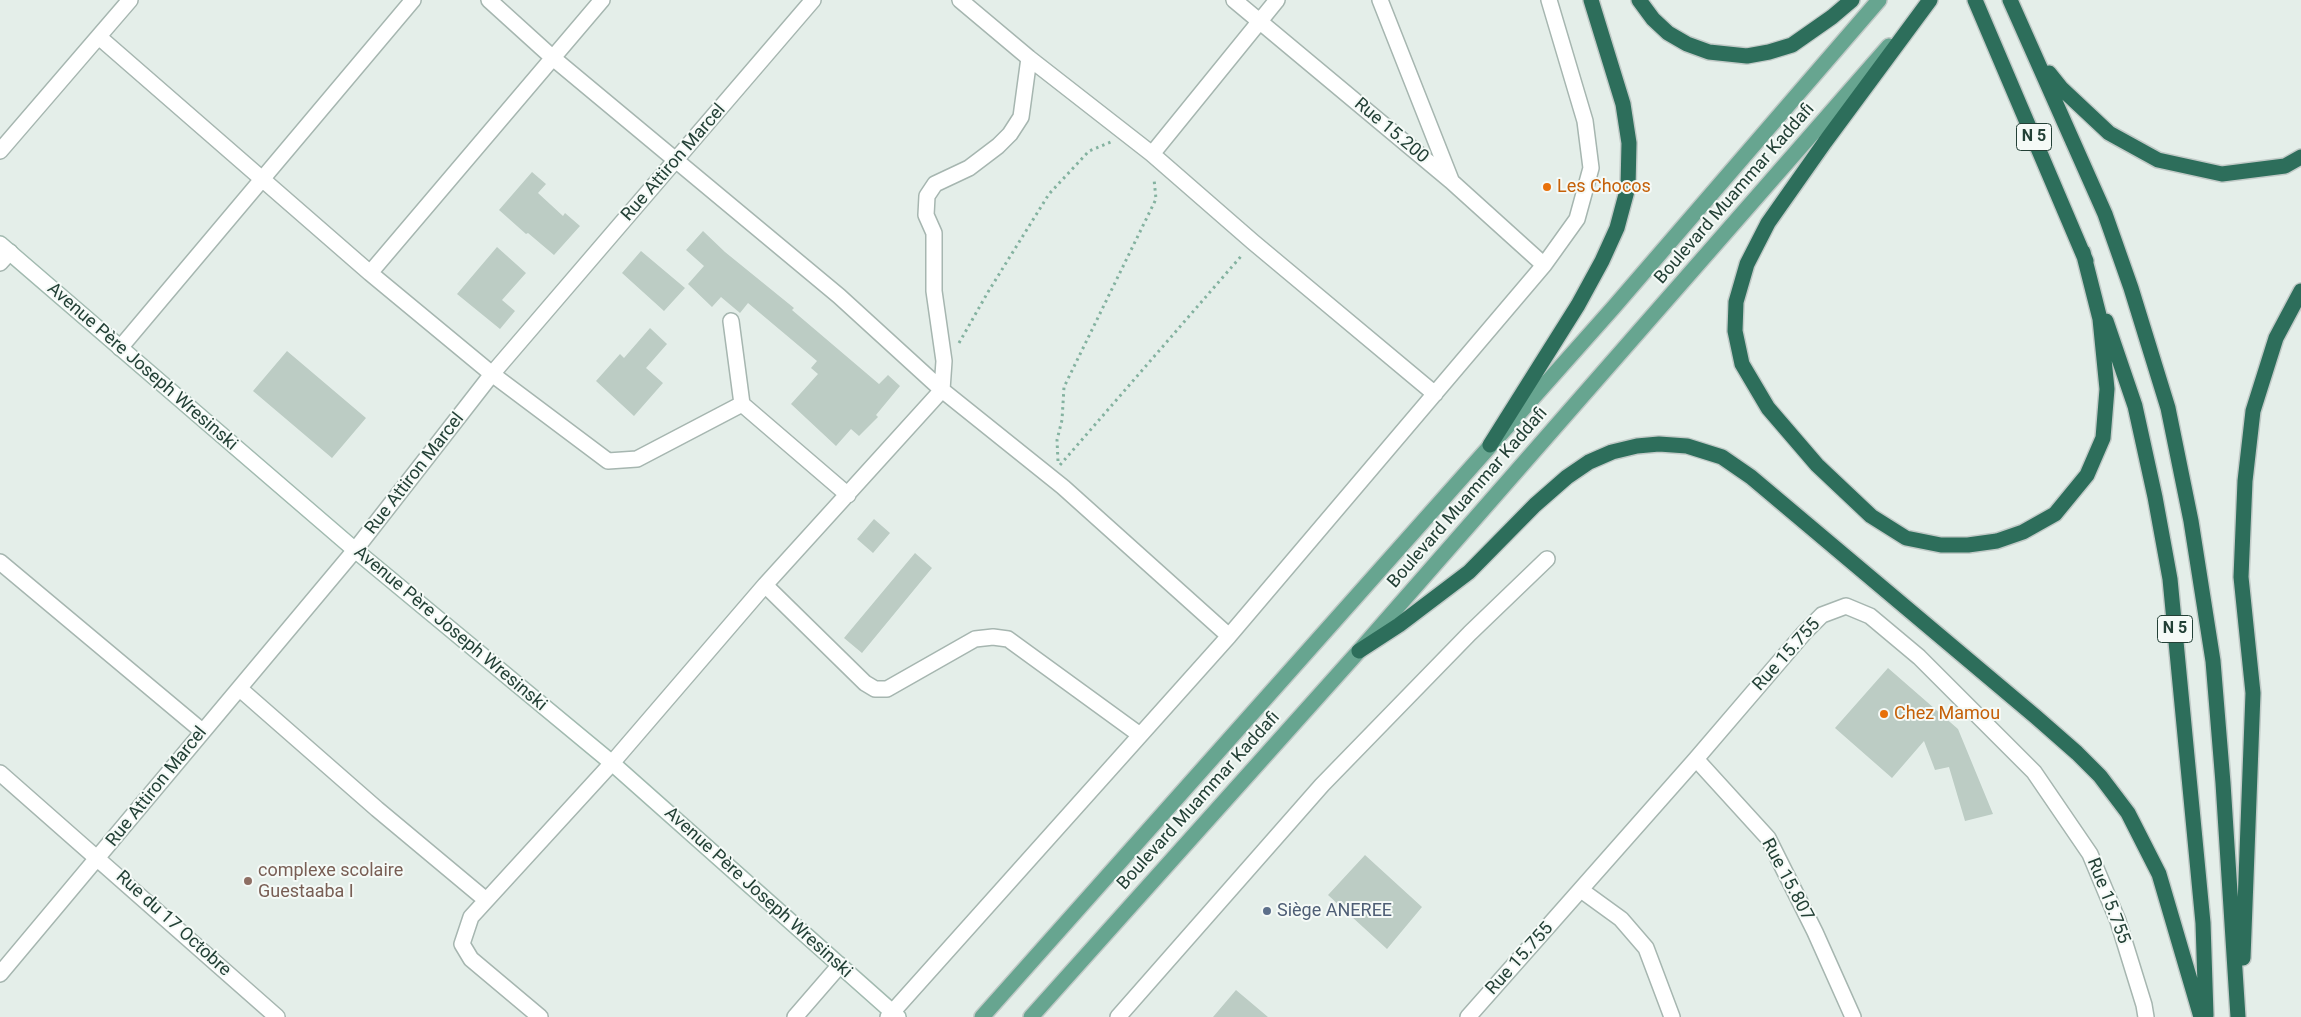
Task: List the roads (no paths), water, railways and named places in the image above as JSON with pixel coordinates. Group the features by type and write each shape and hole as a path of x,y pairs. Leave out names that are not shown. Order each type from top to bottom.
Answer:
{"highway":[{"path":"1490,445 1578,305 1602,261 1617,228 1628,187 1629,143 1623,104 1591,0"},
{"path":"1640,0 1653,19 1668,33 1687,44 1709,52 1747,56 1792,45 1832,17 1852,0"},
{"path":"1929,0 1824,142 1768,223 1747,264 1736,302 1735,331 1742,364 1768,408 1818,465 1872,516 1906,538 1941,544 1968,545 1997,541 2023,532 2055,514 2087,475 2103,438 2106,389 2100,319 2083,252"},
{"name":"N 5","path":"1975,0 2083,252 2135,406 2155,497 2170,579 2203,923 2206,1017"},
{"name":"N 5","path":"2010,0 2105,214 2131,288 2170,418 2196,549 2212,661 2223,783 2239,1017"},
{"path":"2037,58 2061,88 2109,133 2158,160 2222,174 2286,166 2301,157"},
{"path":"2239,1017 2253,693 2241,577 2245,481 2254,411 2276,338 2301,291"},
{"path":"1359,651 1399,625 1469,572 1535,505 1567,477 1589,462 1612,452 1636,446 1659,444 1686,446 1722,457 1751,476 2029,711 2100,776 2128,813 2159,874 2202,1017"}],"main road":[{"name":"Boulevard Muammar Kaddafi","path":"982,1017 1613,308 1879,0"},
{"name":"Boulevard Muammar Kaddafi","path":"1031,1017 1359,651 1929,0"}],"street":[{"path":"0,151 130,0"},
{"path":"120,348 413,0"},
{"path":"489,0 553,58 839,296 942,390 1063,487 1229,636"},
{"path":"370,273 602,0"},
{"name":"Rue Attiron Marcel","path":"0,974 99,859 202,731 240,689 355,550 492,374 813,0"},
{"path":"960,0 1029,58 1152,154 1253,242 1435,394"},
{"name":"Rue 15.200","path":"1234,0 1451,181 1544,265"},
{"path":"1152,154 1277,0"},
{"path":"1380,0 1451,181"},
{"path":"893,1015 1229,636 1544,265 1577,219 1591,168 1585,121 1549,0"},
{"path":"99,37 370,273 492,374 608,461 637,459 742,404"},
{"path":"540,1017 471,959 462,944 471,917 612,763 765,585 942,390 942,344 934,291 934,234 926,215 928,196 935,184 969,168 998,146 1010,134 1021,117 1029,58"},
{"name":"Avenue Père Joseph Wresinski","path":"3,253 120,348 355,550 612,763 893,1015"},
{"path":"731,321 742,404 848,495"},
{"path":"1118,1017 1322,785 1470,634 1547,559"},
{"path":"0,562 202,731"},
{"path":"765,585 865,683 875,689 886,689 975,640 992,636 1008,639 1140,735"},
{"name":"Rue 15.755","path":"1468,1017 1696,759 1804,633 1822,615 1846,606 1870,616 1919,657 2034,772 2090,854 2118,921 2146,1017"},
{"path":"240,689 377,809 486,900"},
{"name":"Rue 15.807","path":"1696,759 1768,838 1815,932 1853,1017"},
{"name":"Rue du 17 Octobre","path":"0,773 277,1017"},
{"path":"1581,890 1621,919 1646,948 1672,1017"},
{"path":"795,1017 840,966"}],"place":[{"name":"Les Chocos","path":"1547,187"},
{"name":"Chez Mamou","path":"1884,714"},
{"name":"complexe scolaire Guestaaba I","path":"248,881"},
{"name":"Siège ANEREE","path":"1267,911"}]}
